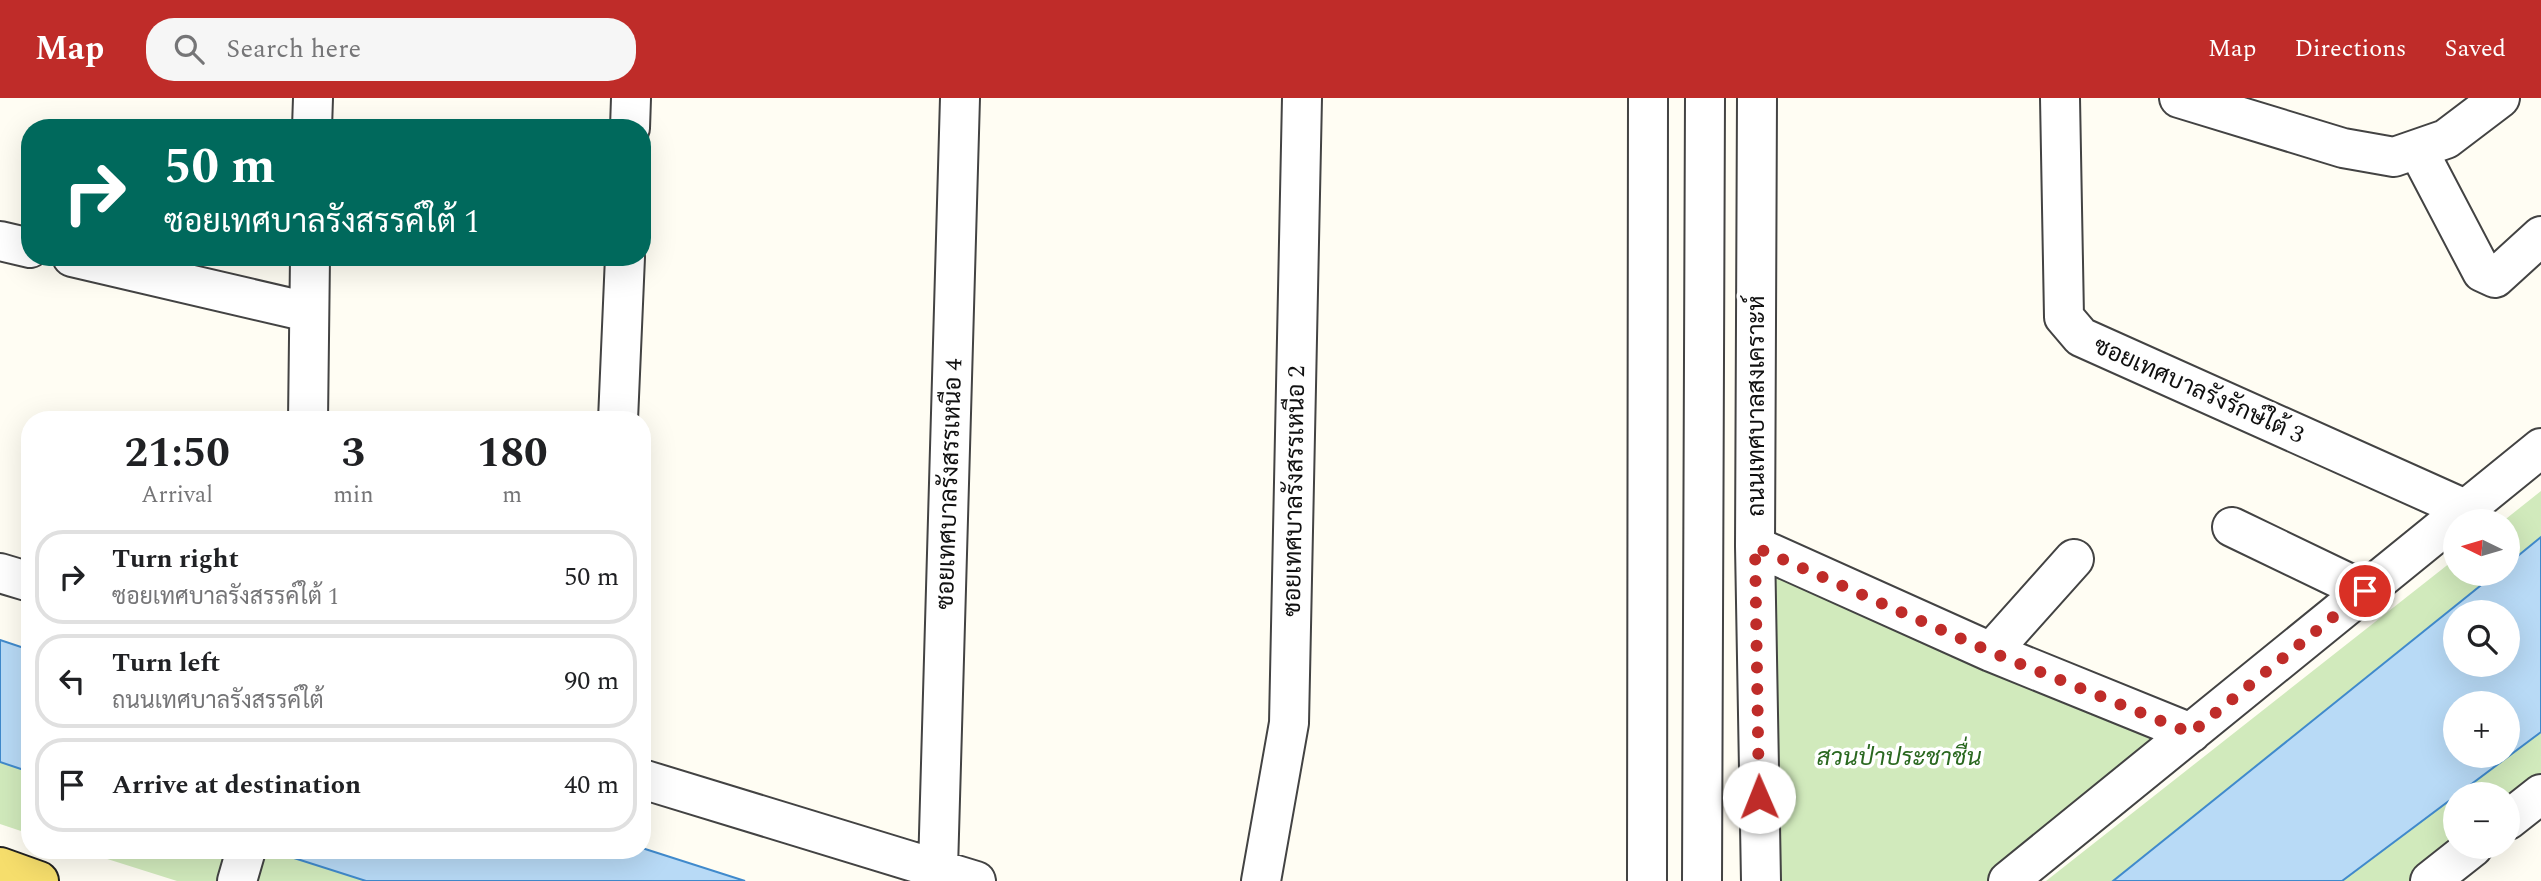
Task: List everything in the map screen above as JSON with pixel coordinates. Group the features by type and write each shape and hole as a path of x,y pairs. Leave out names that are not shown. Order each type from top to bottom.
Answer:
{"main road":[{"path":"0,867 39,881"}],"street":[{"path":"312,119 313,98"},
{"path":"630,119 631,98"},
{"name":"ซอยเทศบาลรังสรรเหนือ 4","path":"938,869 960,98"},
{"name":"ซอยเทศบาลรังสรรเหนือ 2","path":"1261,881 1289,723 1302,98"},
{"path":"1647,98 1647,881"},
{"path":"1702,881 1704,98"},
{"name":"ถนนเทศบาลสงเคราะห์","path":"1757,98 1755,547 1761,881"},
{"name":"ซอยเทศบาลรังรักษ์ใต้ 3","path":"2060,98 2064,317 2081,338 2465,509"},
{"path":"2179,98 2343,148 2394,157 2446,139 2500,98"},
{"path":"2418,150 2482,272 2495,278 2541,236"},
{"path":"0,241 21,245"},
{"path":"111,266 309,312"},
{"path":"308,411 310,266"},
{"path":"618,411 625,266"},
{"path":"2465,509 2541,448"},
{"path":"2232,527 2365,591"},
{"path":"2008,881 2443,527"},
{"path":"1755,547 1991,652 2191,733"},
{"path":"1991,652 2074,559"},
{"path":"0,573 21,579"},
{"path":"651,782 976,881"},
{"path":"2520,811 2541,794"},
{"path":"2430,881 2458,859"}],"green space":[{"path":"2541,491 2541,537 2520,554 2520,509"},
{"path":"2443,568 2443,586 2480,586 2463,600 2443,600 2443,616 2113,881 2046,881"},
{"name":"สวนป่าประชาชื่น","path":"1773,575 2173,734 1989,881 1777,881"},
{"path":"2541,732 2541,782 2520,799 2520,782 2473,782 2492,768 2520,768 2520,748"},
{"path":"0,762 21,769 21,831 0,824"},
{"path":"2443,805 2443,857 2414,881 2342,881"},
{"path":"107,859 297,859 366,881 177,881"}],"water":[{"path":"2541,537 2541,732 2520,748 2520,691 2443,691 2443,768 2493,768 2474,782 2443,782 2443,805 2342,881 2113,881 2443,616 2443,677 2520,677 2520,600 2463,600 2480,586 2520,586 2520,554"},
{"path":"0,640 21,647 21,769 0,762"},
{"path":"651,851 745,881 366,881 297,859 651,859"}],"route":[{"path":"1759,797 1755,547 1991,652 2191,733 2365,591"}]}
